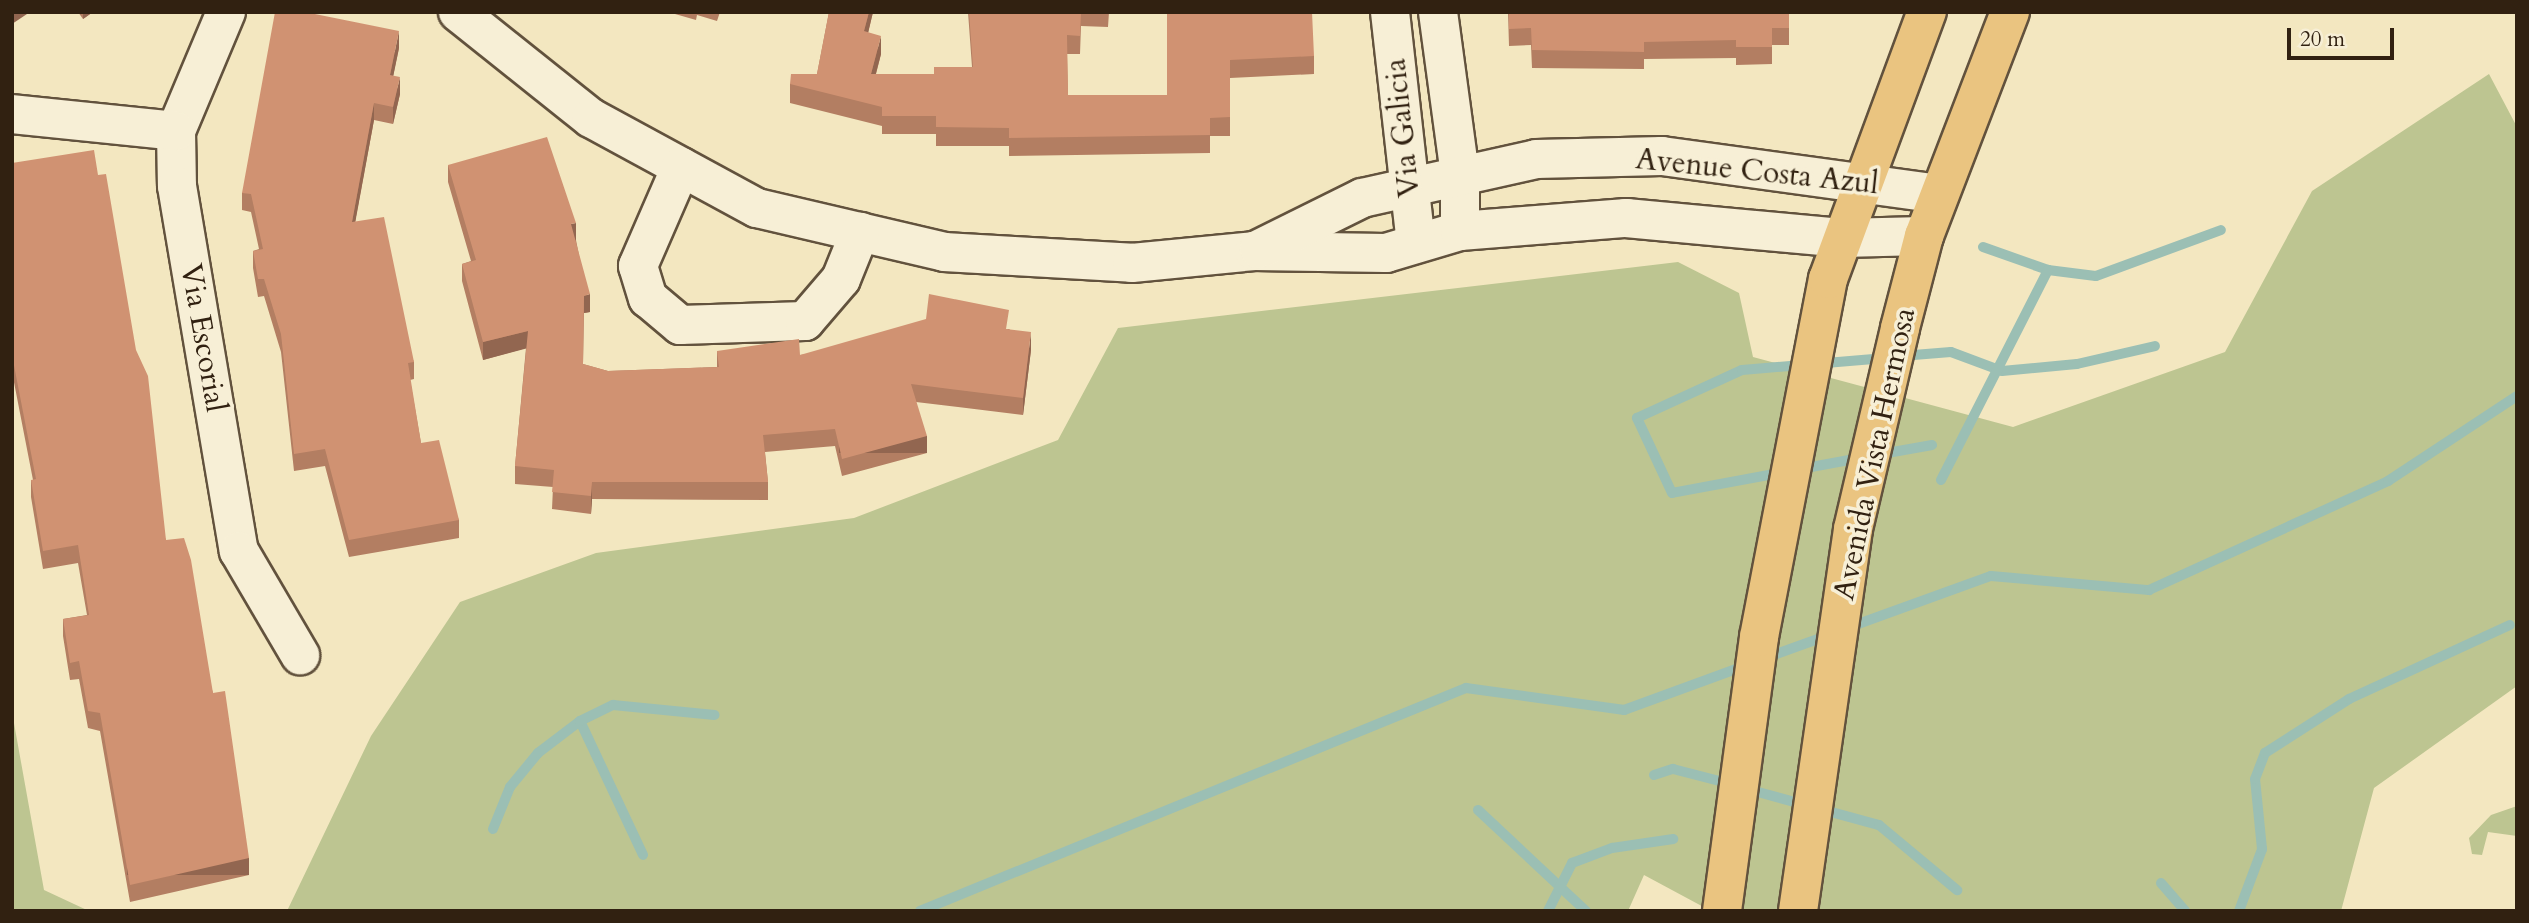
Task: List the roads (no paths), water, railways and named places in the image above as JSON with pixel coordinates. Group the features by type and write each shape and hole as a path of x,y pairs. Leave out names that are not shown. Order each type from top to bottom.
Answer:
{"main road":[{"path":"1722,911 1759,637 1828,279 1927,12"},
{"name":"Avenida Vista Hermosa","path":"1798,911 1853,529 1911,282 1939,194 2010,12"}],"street":[{"name":"Via Escorial","path":"226,12 176,131 177,186 239,551 300,655"},
{"name":"Avenue Costa Azul","path":"458,12 591,118 757,208 944,252 1132,263 1254,251 1386,253 1460,230 1626,218 1841,238 1924,236"},
{"name":"Via Galicia","path":"1390,12 1416,244"},
{"name":"Via Galicia","path":"1438,12 1460,175 1460,230"},
{"path":"12,114 176,131"},
{"name":"Avenue Costa Azul","path":"1254,251 1362,198 1409,185 1536,159 1662,156 1939,194"},
{"path":"681,167 639,266 648,298 680,325 805,321 841,279 860,232"}],"waterway":[{"path":"1983,247 2048,270 2096,276 2221,230"},
{"path":"1941,480 2048,270"},
{"path":"1901,356 1951,352 2002,371 2077,364 2155,346"},
{"path":"1860,458 1672,493 1637,418 1742,370 1885,358"},
{"path":"1847,628 1991,576 2149,590 2388,481 2517,396"},
{"path":"1876,455 1932,445"},
{"path":"2239,911 2262,849 2255,779 2265,753 2349,699 2510,625"},
{"path":"1765,658 1829,635"},
{"path":"920,911 1466,688 1624,710 1747,665"},
{"path":"493,829 510,787 538,753 580,721 613,705 715,715"},
{"path":"580,721 643,855"},
{"path":"1654,775 1673,769 1731,784"},
{"path":"1747,789 1879,825 1957,890"},
{"path":"1478,810 1586,911"},
{"path":"1548,911 1572,863 1612,848 1673,839"},
{"path":"2161,883 2185,911"}]}
